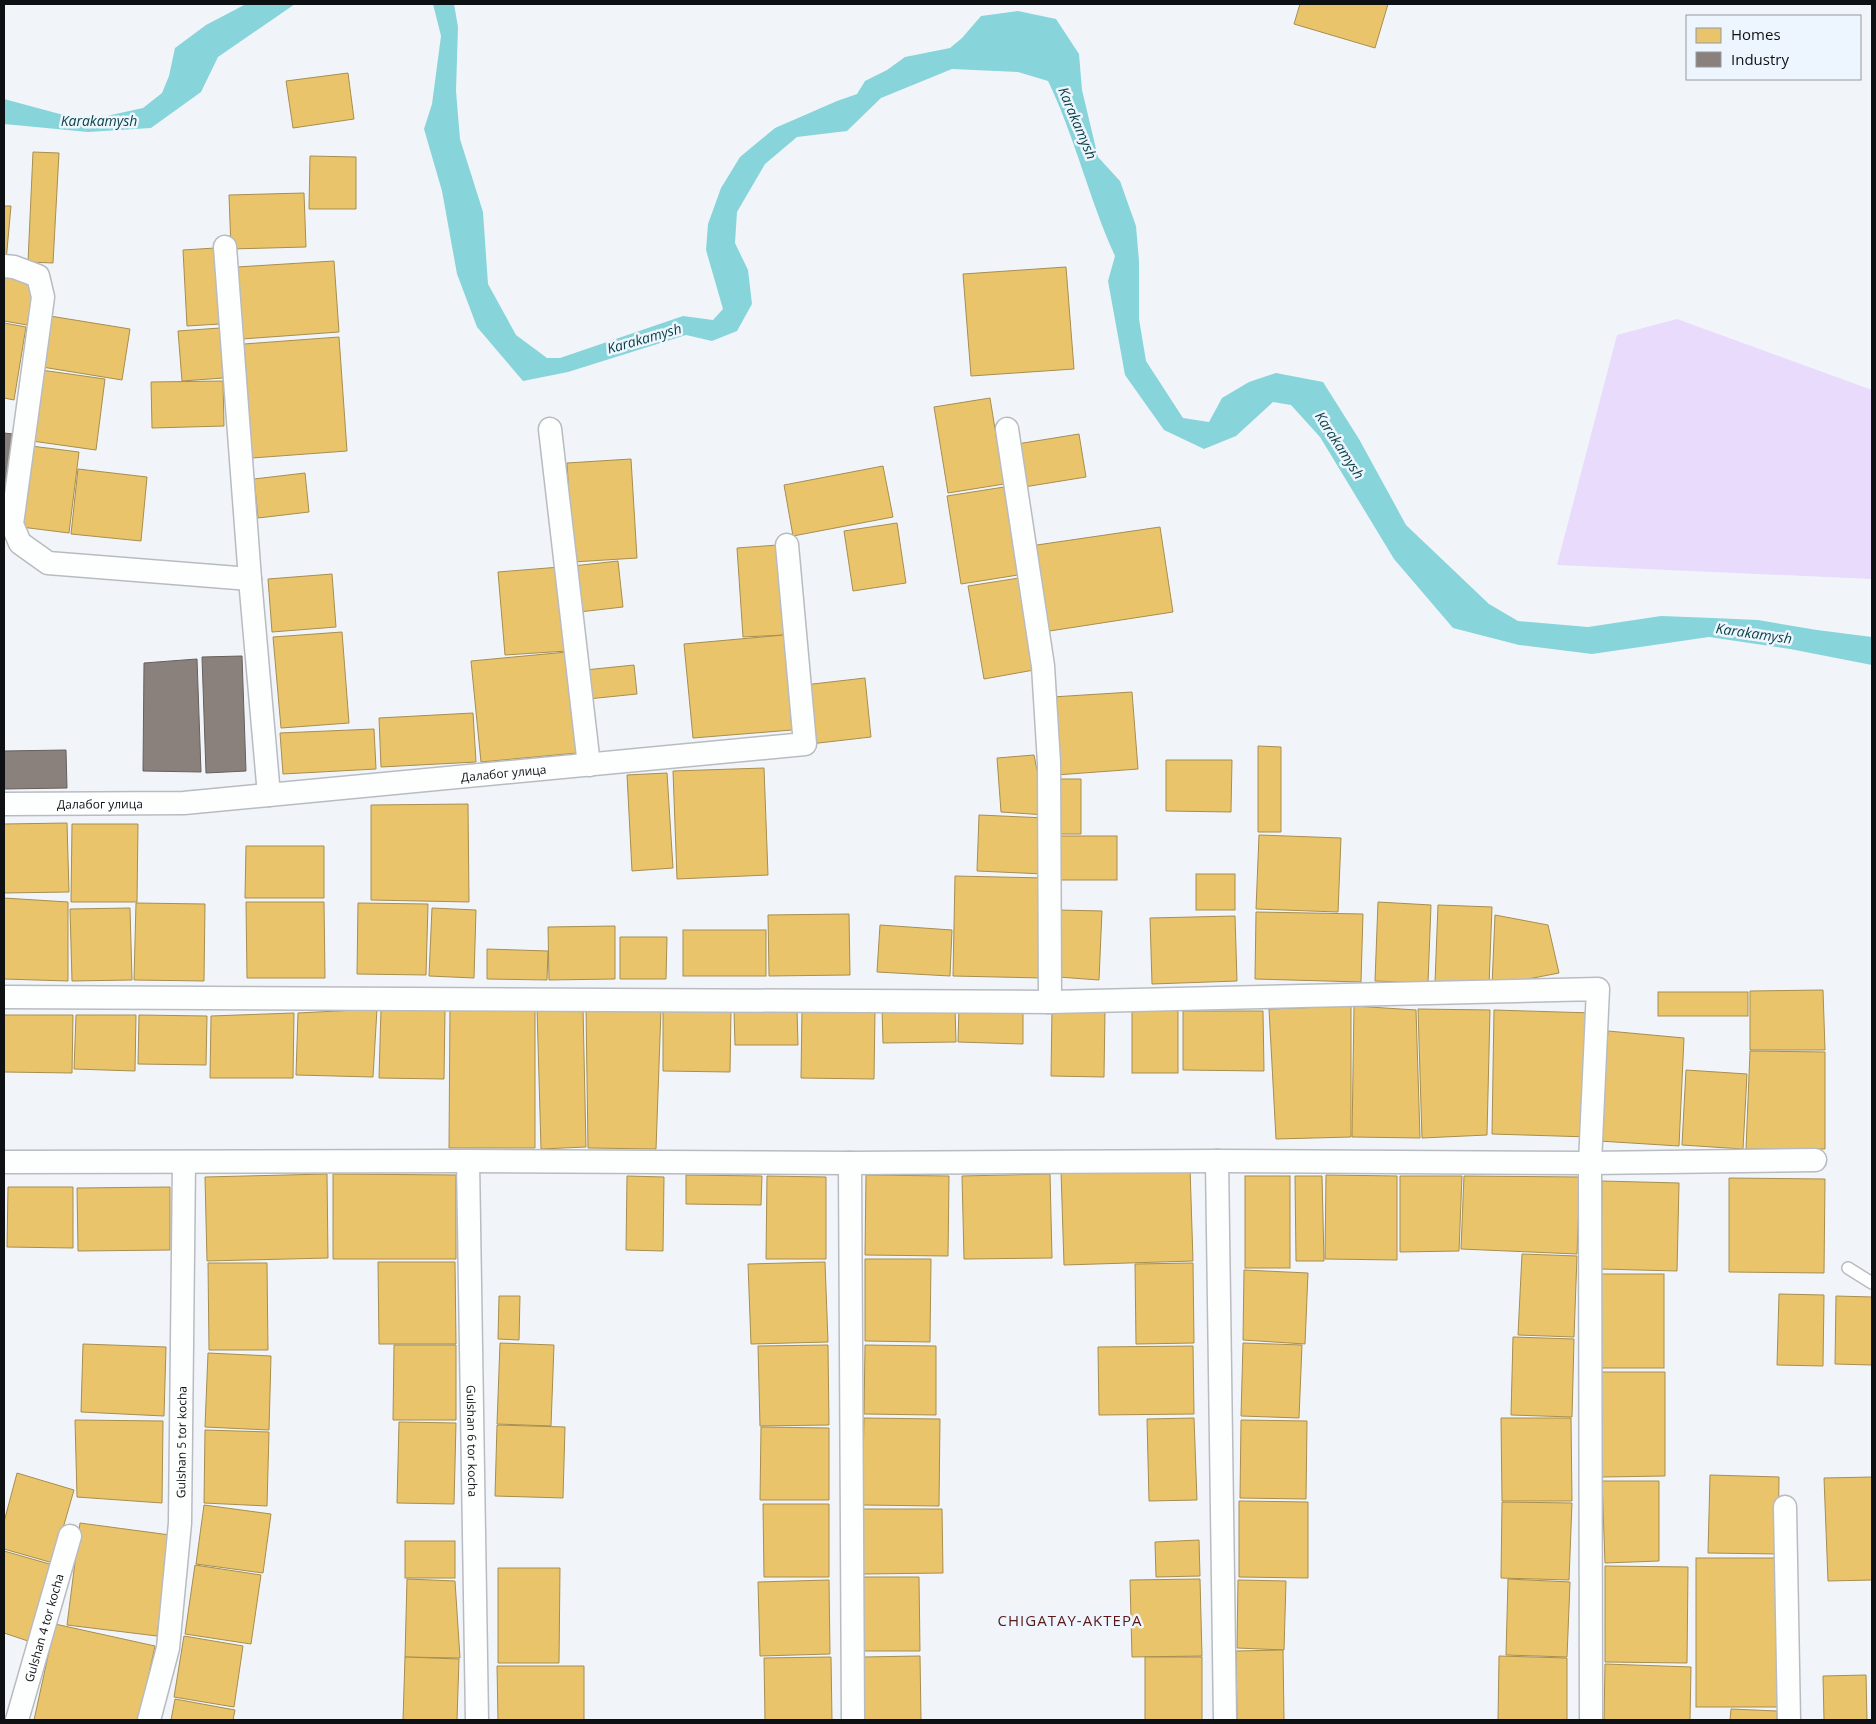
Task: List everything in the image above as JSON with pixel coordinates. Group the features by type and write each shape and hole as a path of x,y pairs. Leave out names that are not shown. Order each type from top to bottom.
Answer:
{"street":[{"path":"225,247 250,578 269,796"},
{"path":"4,266 14,267 38,276 44,298 12,524 20,543 48,563 250,578"},
{"path":"1006,428 1043,666 1048,763 1050,1002"},
{"path":"550,429 589,765"},
{"name":"Далабог улица","path":"4,804 184,803 804,744 787,545"},
{"path":"4,997 1050,1002 1598,989 1590,1163 1591,1720"},
{"path":"4,1162 468,1161 850,1164 1217,1161 1590,1163 1814,1160"},
{"name":"Gulshan 6 tor kocha","path":"468,1161 477,1720"},
{"path":"1217,1161 1225,1720"},
{"name":"Gulshan 5 tor kocha","path":"149,1720 168,1648 180,1522 184,1162"},
{"path":"850,1164 853,1720"},
{"path":"1785,1508 1789,1720"},
{"name":"Gulshan 4 tor kocha","path":"16,1720 70,1536"}],"lane":[{"path":"1848,1268 1872,1283"}],"shaded area":[{"path":"1677,319 1872,390 1872,579 1557,565 1617,335"}],"water":[{"name":"Karakamysh","path":"246,4 295,4 218,57 201,92 151,128 88,132 4,124 4,99 71,117 97,118 143,108 162,93 169,76 175,48 206,25"},
{"name":"Karakamysh","path":"433,4 454,4 458,27 456,91 460,139 483,212 488,284 516,335 547,358 560,358 683,316 713,320 723,309 706,250 708,224 721,188 740,157 775,128 857,94 865,81 887,70 905,57 950,48 962,38 981,16 1018,11 1056,19 1079,54 1082,90 1098,157 1120,181 1136,226 1139,261 1139,319 1146,361 1183,418 1209,422 1222,398 1249,382 1276,373 1323,382 1359,439 1406,525 1489,604 1518,621 1588,627 1661,616 1758,620 1872,637 1872,665 1790,649 1709,637 1592,654 1519,645 1453,628 1394,559 1320,437 1291,405 1273,402 1236,436 1204,449 1164,430 1125,375 1108,281 1115,256 1097,212 1058,102 1048,81 1018,72 952,69 881,98 847,131 797,137 765,164 737,212 735,243 748,270 752,304 737,331 712,341 686,335 568,372 523,381 477,327 457,274 442,191 424,129 432,104 441,36"}],"building: Homes":[{"path":"1300,4 1388,4 1375,48 1294,24"},
{"path":"348,73 354,119 293,128 286,81"},
{"path":"33,152 59,153 53,263 28,262"},
{"path":"310,156 356,157 356,209 309,209"},
{"path":"304,193 306,247 231,249 229,195"},
{"path":"4,206 11,206 6,261 4,260"},
{"path":"215,248 220,324 187,326 183,250"},
{"path":"334,261 339,332 242,339 237,267"},
{"path":"1066,267 1074,369 971,376 963,274"},
{"path":"4,274 35,280 27,325 4,321"},
{"path":"50,316 130,329 122,380 42,367"},
{"path":"4,323 26,327 14,400 4,398"},
{"path":"220,328 223,378 182,381 178,331"},
{"path":"339,337 347,451 252,458 244,344"},
{"path":"41,370 105,379 96,450 32,441"},
{"path":"223,381 224,426 152,428 151,382"},
{"path":"990,398 1004,484 948,493 934,407"},
{"path":"1079,434 1086,477 1024,487 1017,444"},
{"path":"31,446 79,452 69,533 21,527"},
{"path":"631,459 637,558 573,562 567,463"},
{"path":"883,466 893,517 793,536 784,485"},
{"path":"78,469 147,477 141,541 71,534"},
{"path":"305,473 309,512 258,518 254,479"},
{"path":"1004,487 1018,575 961,584 947,496"},
{"path":"897,523 906,583 853,591 844,531"},
{"path":"1160,527 1173,612 1043,632 1030,546"},
{"path":"778,545 784,635 743,637 737,548"},
{"path":"618,561 623,607 579,612 573,566"},
{"path":"560,567 567,651 505,655 498,572"},
{"path":"332,574 336,627 272,632 268,579"},
{"path":"1019,578 1034,670 984,679 968,586"},
{"path":"342,632 349,723 281,728 273,637"},
{"path":"784,635 792,730 693,738 684,644"},
{"path":"567,652 577,753 481,762 471,661"},
{"path":"634,665 637,694 588,699 585,670"},
{"path":"865,678 871,737 810,744 804,685"},
{"path":"1132,692 1138,769 1056,775 1052,697"},
{"path":"473,713 476,762 381,767 379,718"},
{"path":"374,729 376,769 283,774 280,733"},
{"path":"1258,746 1281,747 1281,832 1258,832"},
{"path":"1034,755 1046,815 1001,812 997,758"},
{"path":"1166,760 1232,760 1231,812 1166,811"},
{"path":"764,768 768,875 677,879 673,771"},
{"path":"667,773 673,868 632,871 627,775"},
{"path":"1056,779 1081,779 1081,834 1055,834"},
{"path":"468,804 469,902 371,900 371,805"},
{"path":"979,815 1046,818 1044,874 977,871"},
{"path":"67,823 69,892 4,893 4,824"},
{"path":"72,824 138,824 137,902 71,902"},
{"path":"1259,835 1341,838 1338,912 1256,909"},
{"path":"1055,836 1117,836 1117,880 1055,880"},
{"path":"246,846 324,846 324,898 245,898"},
{"path":"1196,874 1235,874 1235,910 1196,910"},
{"path":"955,876 1044,878 1042,978 953,976"},
{"path":"4,898 68,902 68,981 4,979"},
{"path":"246,902 324,902 325,978 247,978"},
{"path":"1378,902 1431,905 1428,983 1375,981"},
{"path":"136,903 205,904 204,981 134,980"},
{"path":"358,903 428,904 426,975 357,974"},
{"path":"1438,905 1492,907 1489,985 1435,983"},
{"path":"130,908 132,980 72,981 70,909"},
{"path":"432,908 476,910 474,978 429,976"},
{"path":"1058,910 1102,911 1099,980 1058,977"},
{"path":"1256,912 1363,914 1361,982 1255,979"},
{"path":"849,914 850,975 769,976 768,915"},
{"path":"1495,915 1548,925 1559,973 1492,986"},
{"path":"1235,916 1237,981 1152,984 1150,918"},
{"path":"880,925 952,930 950,976 877,972"},
{"path":"615,926 615,979 549,980 548,927"},
{"path":"683,930 766,930 766,976 683,976"},
{"path":"620,937 667,937 666,979 620,979"},
{"path":"487,949 548,951 547,980 487,979"},
{"path":"1823,990 1825,1050 1750,1050 1750,991"},
{"path":"1658,992 1748,992 1748,1016 1658,1016"},
{"path":"1351,1006 1351,1137 1276,1139 1269,1009"},
{"path":"1354,1006 1416,1010 1420,1138 1352,1137"},
{"path":"583,1007 586,1147 541,1149 537,1008"},
{"path":"586,1007 661,1009 656,1149 588,1148"},
{"path":"959,1007 1023,1009 1023,1044 958,1042"},
{"path":"450,1008 535,1009 535,1148 449,1148"},
{"path":"955,1008 956,1042 883,1043 882,1009"},
{"path":"377,1009 373,1077 296,1075 298,1013"},
{"path":"381,1009 445,1010 444,1079 379,1078"},
{"path":"663,1009 731,1010 730,1072 663,1071"},
{"path":"802,1009 875,1010 874,1079 801,1078"},
{"path":"1052,1009 1105,1010 1104,1077 1051,1076"},
{"path":"1132,1009 1178,1009 1178,1073 1132,1073"},
{"path":"1418,1009 1490,1010 1487,1135 1422,1138"},
{"path":"734,1010 797,1010 798,1045 735,1045"},
{"path":"1494,1010 1593,1013 1589,1137 1492,1134"},
{"path":"1183,1011 1263,1011 1264,1071 1183,1070"},
{"path":"294,1013 293,1078 210,1078 211,1016"},
{"path":"4,1015 73,1015 72,1073 4,1072"},
{"path":"76,1015 136,1015 135,1071 74,1069"},
{"path":"139,1015 207,1016 206,1065 138,1064"},
{"path":"1608,1031 1684,1038 1679,1146 1599,1141"},
{"path":"1750,1051 1825,1052 1825,1149 1746,1149"},
{"path":"1686,1070 1747,1074 1743,1149 1682,1145"},
{"path":"1190,1167 1193,1261 1064,1265 1061,1171"},
{"path":"327,1174 328,1258 207,1261 205,1177"},
{"path":"333,1174 456,1175 456,1259 333,1259"},
{"path":"1050,1174 1052,1258 964,1259 962,1176"},
{"path":"686,1175 762,1176 761,1205 686,1204"},
{"path":"866,1175 949,1176 948,1256 865,1255"},
{"path":"1326,1175 1397,1176 1397,1260 1325,1259"},
{"path":"627,1176 664,1177 663,1251 626,1250"},
{"path":"767,1176 826,1177 826,1259 766,1259"},
{"path":"1245,1176 1290,1176 1290,1268 1245,1268"},
{"path":"1295,1176 1322,1176 1324,1261 1296,1261"},
{"path":"1400,1176 1462,1176 1459,1251 1400,1252"},
{"path":"1464,1176 1580,1177 1577,1254 1461,1249"},
{"path":"1729,1178 1825,1179 1824,1273 1729,1272"},
{"path":"1602,1181 1679,1183 1677,1271 1601,1269"},
{"path":"8,1187 73,1187 73,1248 7,1247"},
{"path":"170,1187 170,1250 78,1251 77,1188"},
{"path":"1522,1254 1577,1256 1574,1337 1518,1335"},
{"path":"865,1259 931,1259 930,1342 865,1341"},
{"path":"378,1262 455,1262 456,1344 379,1344"},
{"path":"825,1262 828,1342 751,1344 748,1264"},
{"path":"208,1263 267,1263 268,1350 209,1350"},
{"path":"1193,1263 1194,1343 1136,1344 1135,1264"},
{"path":"1244,1270 1308,1273 1305,1344 1243,1340"},
{"path":"1599,1274 1664,1274 1664,1368 1599,1368"},
{"path":"1779,1294 1824,1295 1823,1366 1777,1365"},
{"path":"499,1296 520,1296 519,1340 498,1339"},
{"path":"1836,1296 1872,1297 1872,1365 1835,1364"},
{"path":"1513,1337 1574,1339 1572,1417 1511,1415"},
{"path":"500,1343 554,1345 551,1426 497,1424"},
{"path":"1243,1343 1302,1345 1299,1418 1241,1416"},
{"path":"83,1344 166,1347 164,1416 81,1412"},
{"path":"394,1345 456,1345 456,1420 393,1420"},
{"path":"828,1345 829,1425 760,1426 758,1346"},
{"path":"865,1345 936,1346 936,1415 864,1414"},
{"path":"1193,1346 1194,1414 1099,1415 1098,1347"},
{"path":"208,1353 271,1356 269,1430 205,1427"},
{"path":"1600,1372 1665,1372 1665,1476 1602,1477"},
{"path":"864,1418 940,1419 939,1506 862,1505"},
{"path":"1194,1418 1197,1500 1149,1501 1147,1419"},
{"path":"1501,1418 1571,1418 1572,1501 1502,1501"},
{"path":"75,1420 163,1421 162,1503 77,1497"},
{"path":"1241,1420 1307,1421 1306,1499 1240,1498"},
{"path":"399,1422 456,1423 454,1504 397,1503"},
{"path":"497,1425 565,1427 563,1498 495,1496"},
{"path":"761,1427 829,1428 829,1500 760,1500"},
{"path":"205,1430 269,1432 267,1506 204,1503"},
{"path":"17,1473 74,1490 53,1563 4,1549 4,1522"},
{"path":"1710,1475 1779,1477 1778,1554 1708,1553"},
{"path":"1872,1477 1872,1580 1828,1581 1824,1478"},
{"path":"1602,1481 1659,1481 1659,1561 1605,1563"},
{"path":"1239,1501 1308,1502 1308,1578 1239,1577"},
{"path":"1502,1502 1572,1503 1569,1580 1501,1578"},
{"path":"763,1504 829,1504 829,1577 764,1577"},
{"path":"204,1505 271,1514 263,1573 196,1564"},
{"path":"862,1509 942,1509 943,1573 863,1574"},
{"path":"80,1523 170,1535 157,1636 67,1625"},
{"path":"1199,1540 1200,1576 1156,1577 1155,1542"},
{"path":"405,1541 455,1541 455,1578 405,1578"},
{"path":"4,1551 53,1565 28,1641 4,1633"},
{"path":"1696,1558 1778,1558 1778,1707 1696,1707"},
{"path":"195,1565 261,1575 251,1644 185,1634"},
{"path":"1605,1566 1688,1567 1687,1663 1605,1662"},
{"path":"498,1568 560,1568 559,1663 498,1663"},
{"path":"863,1577 919,1577 920,1651 863,1651"},
{"path":"407,1579 455,1581 460,1658 405,1657"},
{"path":"1200,1579 1202,1656 1132,1657 1130,1580"},
{"path":"1508,1579 1570,1582 1567,1657 1506,1655"},
{"path":"829,1580 830,1654 760,1656 758,1582"},
{"path":"1238,1580 1286,1581 1284,1650 1237,1648"},
{"path":"55,1624 155,1646 139,1720 34,1720"},
{"path":"184,1636 243,1646 234,1707 174,1697"},
{"path":"1283,1650 1284,1720 1237,1720 1236,1651"},
{"path":"920,1656 921,1720 864,1720 863,1657"},
{"path":"1499,1656 1567,1658 1567,1720 1498,1720"},
{"path":"405,1657 459,1659 457,1720 403,1720"},
{"path":"831,1657 832,1720 765,1720 764,1658"},
{"path":"1145,1657 1202,1657 1202,1720 1145,1720"},
{"path":"1605,1664 1691,1667 1690,1720 1604,1720"},
{"path":"497,1666 584,1666 584,1720 498,1720"},
{"path":"1866,1675 1867,1720 1824,1720 1823,1676"},
{"path":"175,1699 235,1710 233,1720 171,1720"},
{"path":"1731,1709 1777,1711 1777,1720 1730,1720"}],"building: Industry":[{"path":"4,433 13,434 4,509"},
{"path":"242,656 246,771 206,773 202,657"},
{"path":"197,659 201,772 143,771 144,663"},
{"path":"66,750 67,788 4,789 4,751"}],"district":[{"name":"CHIGATAY-AKTEPA","path":"1070,1620"}]}
